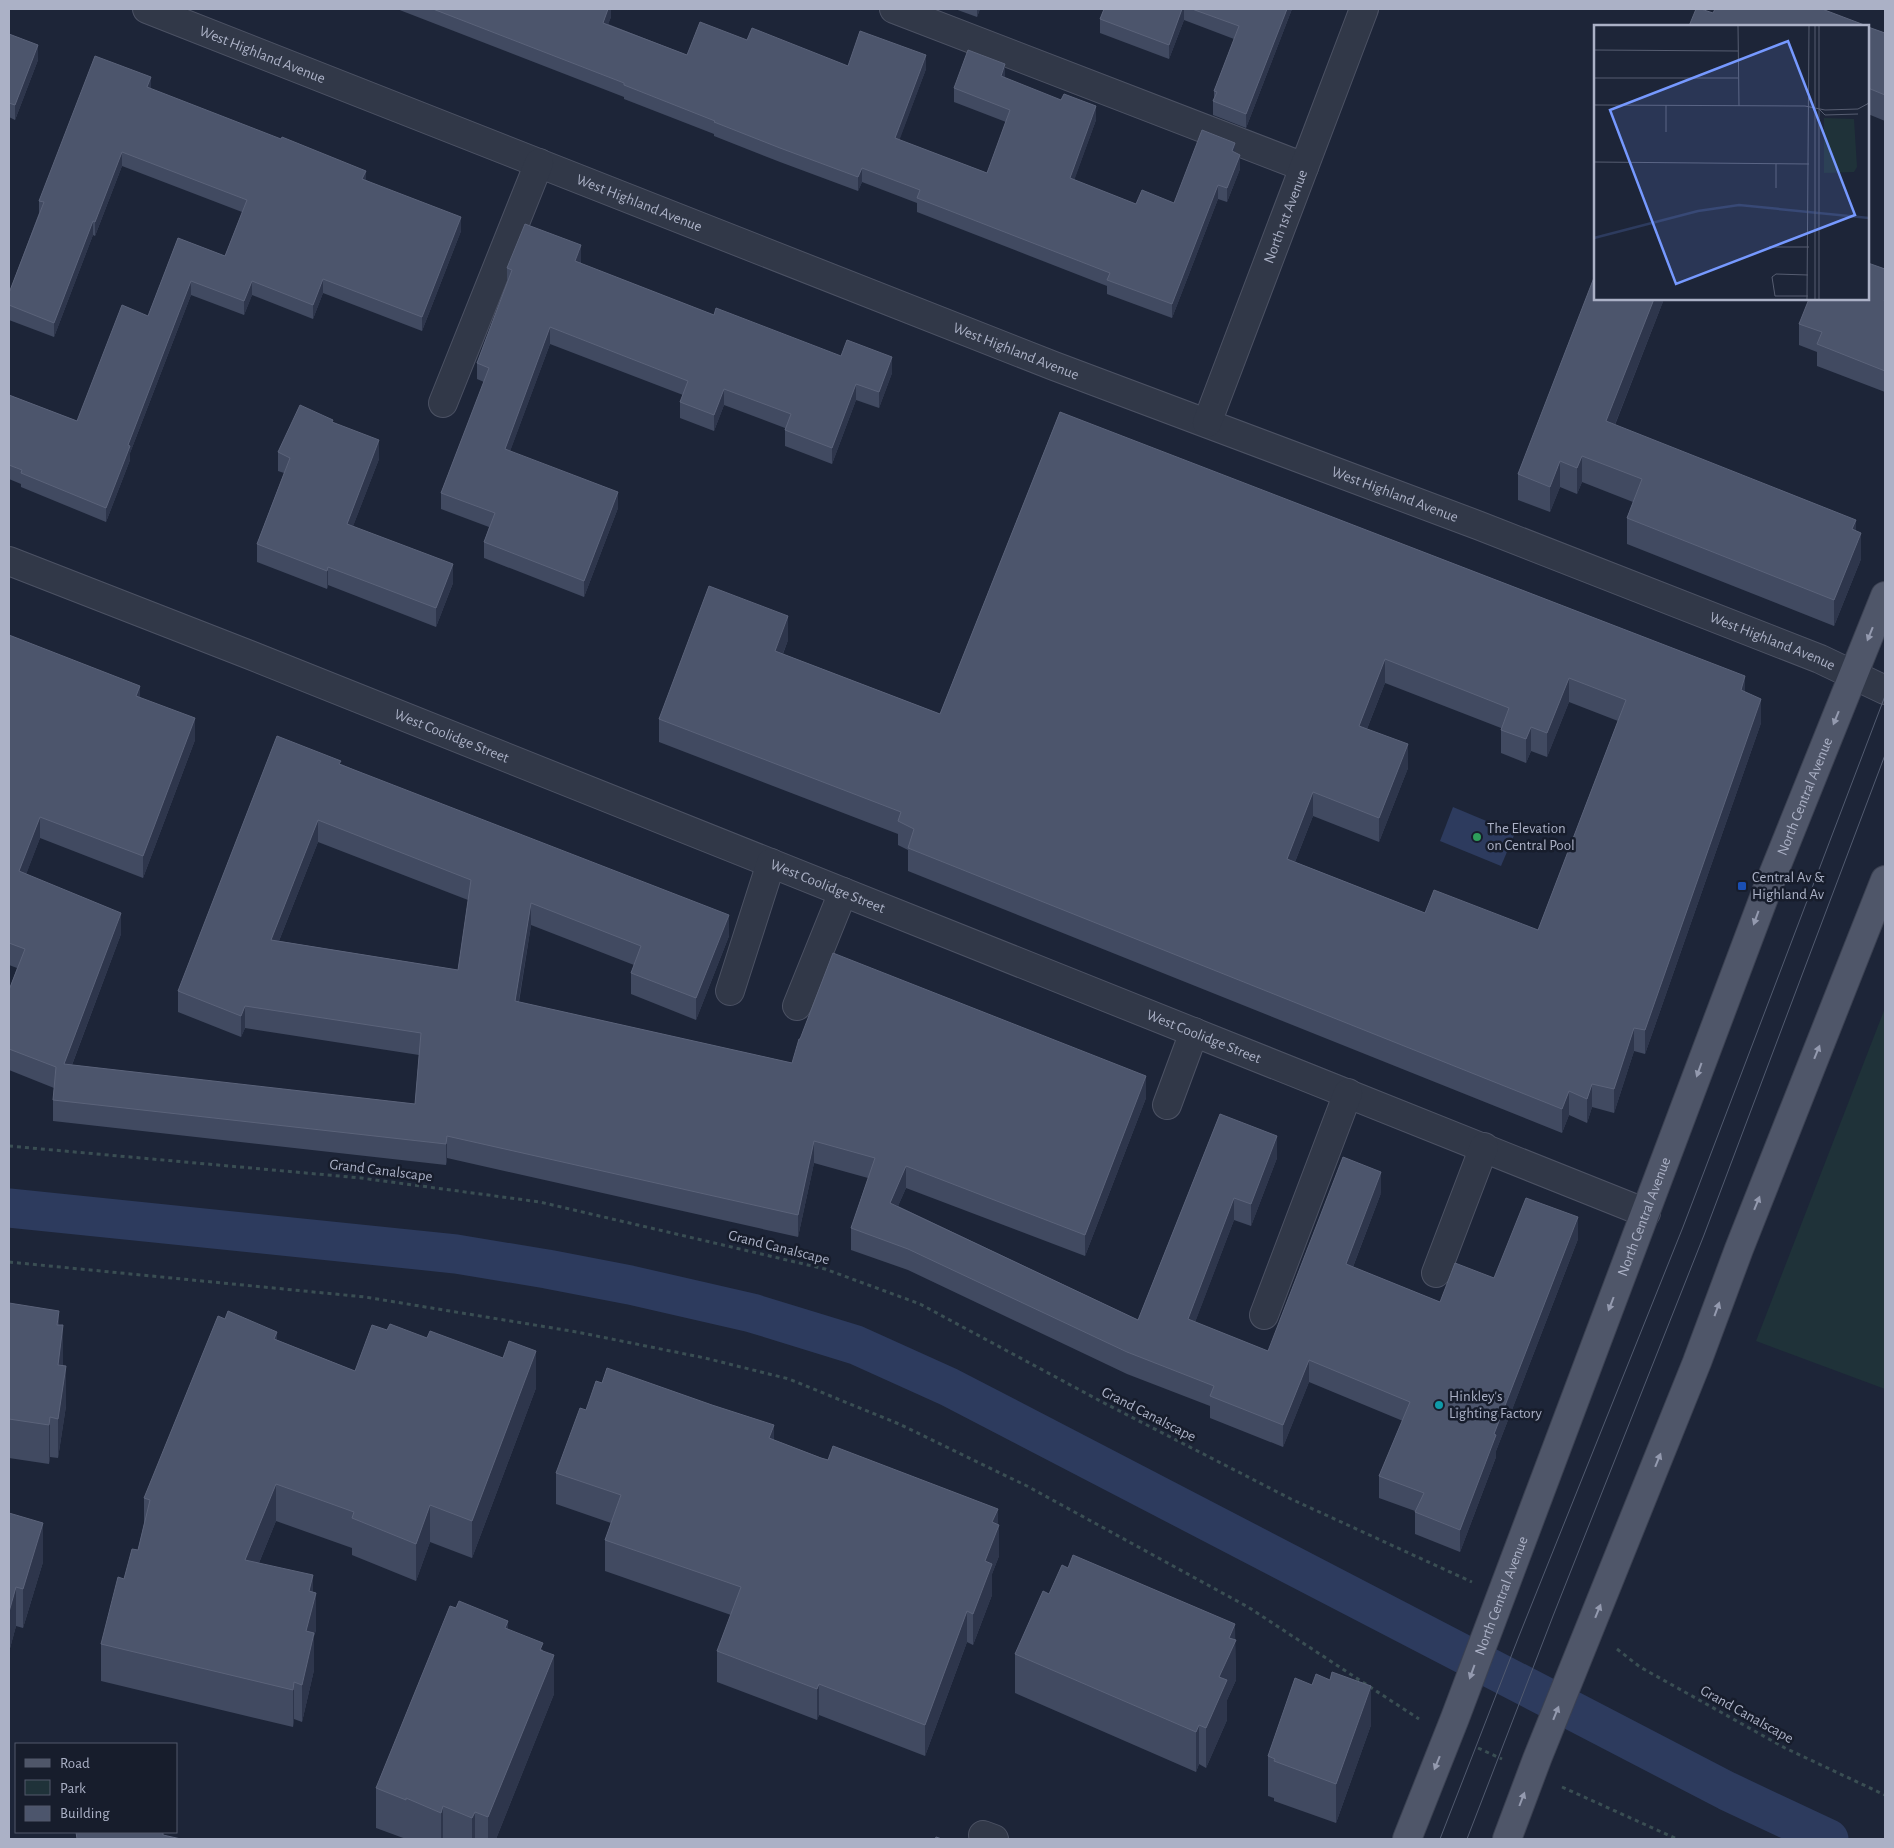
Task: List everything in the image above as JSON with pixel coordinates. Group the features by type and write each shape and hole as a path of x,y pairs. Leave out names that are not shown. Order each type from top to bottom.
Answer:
{"main road":[{"name":"North Central Avenue","path":"1407,1839 1452,1726 1766,892 1885,596"},
{"path":"1507,1839 1697,1362 1739,1248 1885,880"}],"street":[{"name":"West Highland Avenue","path":"147,9 1054,366 1207,422 1820,658 1854,673 1885,690"},
{"path":"894,9 1304,167"},
{"name":"North 1st Avenue","path":"1207,422 1364,9"},
{"path":"443,403 539,163"},
{"name":"West Coolidge Street","path":"9,561 214,640 1646,1213"},
{"path":"730,991 772,864"},
{"path":"796,1006 843,892"},
{"path":"1167,1105 1194,1032"},
{"path":"1264,1315 1348,1093"},
{"path":"1436,1273 1484,1147"}],"path":[{"name":"Grand Canalscape","path":"9,1146 361,1178 540,1202 825,1269 920,1304 1290,1500 1475,1584"},
{"path":"9,1262 365,1297 586,1334 705,1358 789,1380 899,1424 1028,1486 1248,1607 1426,1724 1452,1726 1535,1766 1677,1839"},
{"name":"Grand Canalscape","path":"1616,1648 1640,1667 1785,1748 1885,1795"}],"green space":[{"path":"1885,1008 1885,1389 1756,1341"}],"water":[{"name":"The Elevation on Central Pool","path":"1453,807 1515,833 1501,866 1440,841"}],"building":[{"path":"433,9 608,9 603,23 687,55 700,22 747,40 752,28 848,66 860,31 926,55 895,138 987,173 1010,110 954,88 968,50 1005,64 1001,76 1061,100 1064,94 1096,106 1070,178 1136,204 1142,190 1174,203 1202,130 1235,143 1232,151 1240,155 1227,188 1218,185 1172,304 1107,280 1110,273 917,198 920,190 862,168 858,177 714,122 624,85 624,83"},
{"path":"1104,9 1182,9 1169,45 1100,19"},
{"path":"1192,9 1287,9 1246,114 1213,101 1217,92 1214,91 1239,26"},
{"path":"1696,9 1713,13 1715,9 1822,9 1864,25 1689,25"},
{"path":"1869,27 1885,33 1885,95 1869,88"},
{"path":"9,34 38,45 15,105 9,103"},
{"path":"95,56 151,77 147,87 281,139 282,137 366,171 362,179 461,217 422,317 323,279 313,305 252,281 244,301 191,281 106,508 21,473 22,470 9,465 9,395 77,421 122,305 148,316 178,238 225,256 247,200 122,152 54,323 9,305 9,293 44,202 39,201"},
{"path":"525,224 581,245 575,261 714,315 716,308 841,356 847,340 892,357 879,392 856,384 832,448 785,430 791,414 724,389 714,415 680,402 688,381 550,327 505,449 618,492 584,581 484,542 495,513 441,493 489,368 477,363 512,270 507,268"},
{"path":"1869,263 1885,269 1885,371 1817,344 1822,332 1799,324 1809,300 1869,300"},
{"path":"1594,278 1594,300 1654,300 1606,421 1856,520 1852,529 1861,533 1834,600 1627,518 1642,479 1582,456 1577,468 1560,461 1550,487 1518,474"},
{"path":"300,405 333,420 332,422 379,440 347,524 453,564 436,608 328,567 327,571 257,544 290,458 278,452"},
{"path":"1060,412 1745,676 1741,690 1761,699 1645,1030 1634,1028 1614,1089 1592,1084 1587,1099 1569,1091 1562,1109 908,848 914,829 898,821 901,812 659,719 709,586 788,616 775,651 940,714","holes":["1385,659 1509,708 1501,730 1526,739 1531,727 1547,733 1569,678 1626,700 1538,930 1434,890 1425,913 1287,859 1313,792 1379,818 1408,744 1359,726"]},
{"path":"9,635 140,686 136,696 195,718 143,856 40,817 19,871 121,913 64,1064 415,1104 421,1033 245,1006 241,1016 178,991 277,736 341,761 339,764 729,915 696,998 631,973 641,946 531,903 515,1001 792,1063 799,1039 833,953 1146,1076 1085,1235 906,1166 890,1203 1138,1320 1220,1114 1277,1136 1251,1204 1234,1198 1188,1319 1268,1351 1343,1157 1381,1172 1346,1264 1440,1302 1455,1263 1494,1278 1526,1198 1578,1217 1494,1434 1496,1435 1460,1530 1415,1512 1424,1493 1379,1476 1410,1402 1309,1360 1283,1425 1210,1396 1214,1386 1127,1352 908,1249 851,1228 875,1158 814,1141 798,1215 447,1136 446,1144 53,1100 56,1067 9,1049 9,990 25,949 9,943","holes":["318,820 471,880 458,970 271,940"]},
{"path":"9,1303 59,1311 57,1325 63,1325 58,1365 66,1366 58,1419 50,1417 49,1425 9,1419"},
{"path":"228,1311 277,1332 274,1339 355,1371 372,1325 387,1330 390,1324 427,1338 430,1331 503,1358 509,1341 536,1351 472,1521 430,1505 416,1544 352,1518 354,1512 276,1484 245,1560 313,1575 309,1591 316,1593 306,1631 314,1633 302,1685 294,1682 293,1690 101,1644 118,1577 124,1579 132,1549 138,1550 150,1500 144,1498 218,1316 225,1319"},
{"path":"607,1368 774,1425 769,1438 821,1458 828,1460 833,1446 998,1509 992,1522 999,1525 985,1561 992,1564 973,1614 967,1611 925,1725 819,1684 817,1689 717,1651 741,1587 605,1540 621,1495 556,1473 580,1408 586,1410 596,1381 602,1383"},
{"path":"9,1513 43,1523 23,1589 16,1587 9,1612"},
{"path":"1073,1555 1235,1624 1229,1638 1236,1640 1219,1677 1227,1680 1206,1728 1199,1725 1196,1732 1015,1654 1043,1591 1049,1594 1062,1565 1068,1568"},
{"path":"459,1601 508,1621 505,1628 543,1643 540,1650 554,1655 488,1817 475,1812 472,1818 443,1806 441,1813 376,1788 450,1606 456,1608"},
{"path":"1332,1672 1371,1686 1336,1784 1274,1761 1275,1759 1268,1756 1295,1678 1312,1685 1316,1674 1330,1680"},
{"path":"76,1833 163,1833 163,1835 181,1839 77,1839"}],"waterway":[{"path":"9,1208 456,1254 630,1285 752,1313 856,1345 949,1387 1727,1791 1829,1839"}],"tram line":[{"path":"1440,1839 1683,1227 1885,696"},
{"path":"1467,1839 1704,1235 1885,755"}],"place":[{"name":"The Elevation on Central Pool","path":"1477,837"},
{"name":"Central Av & Highland Av","path":"1742,886"},
{"name":"Hinkley's Lighting Factory","path":"1439,1405"}]}
